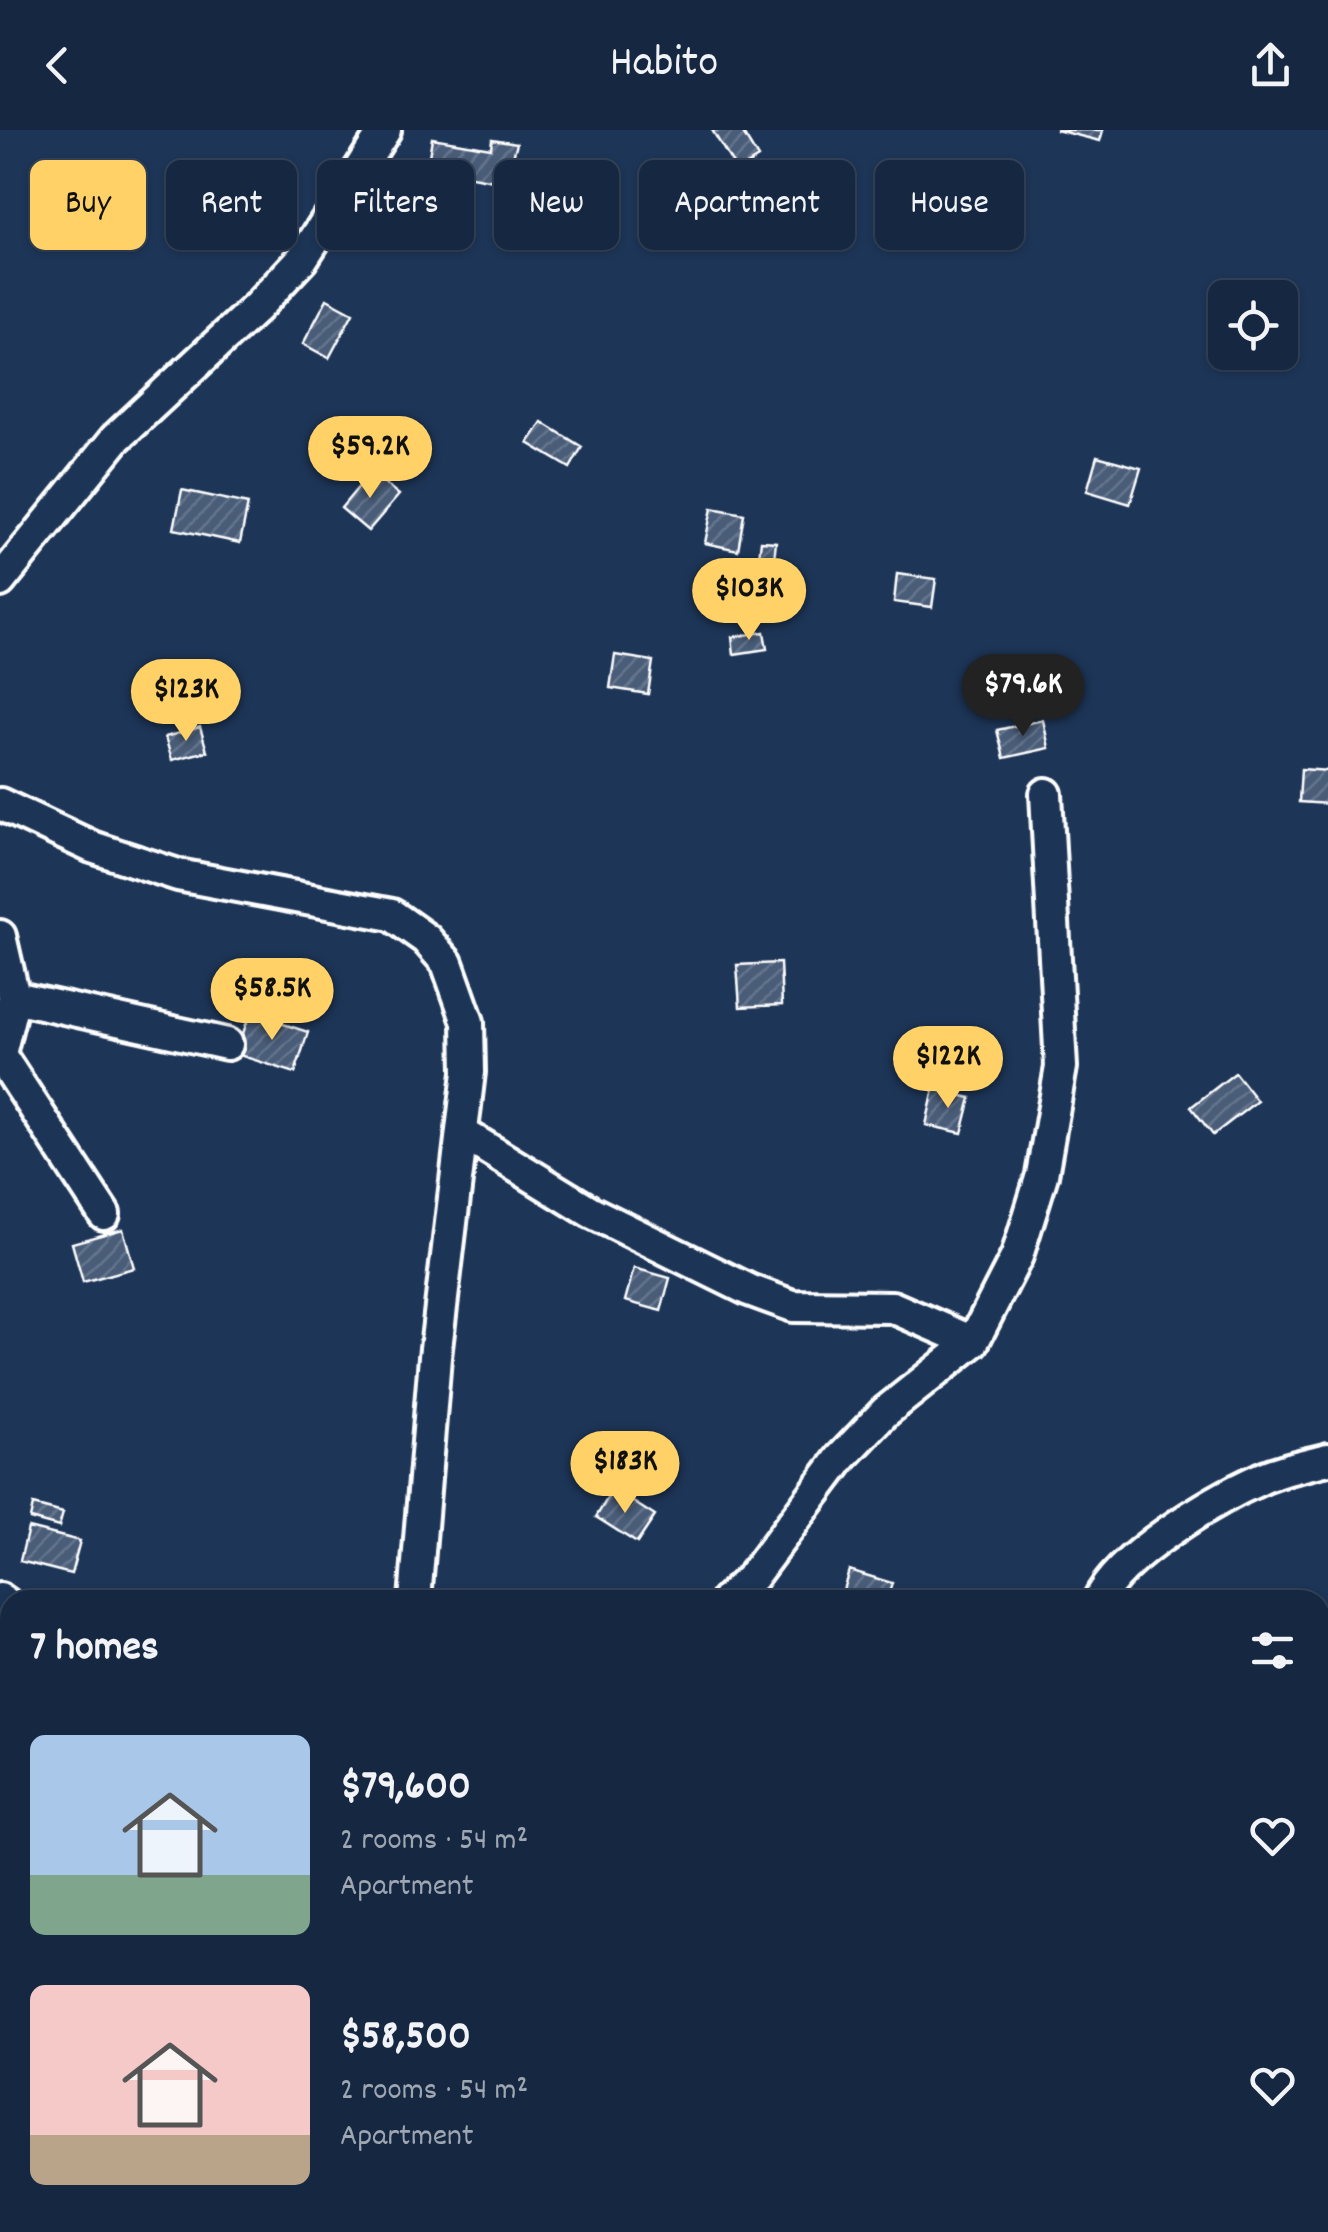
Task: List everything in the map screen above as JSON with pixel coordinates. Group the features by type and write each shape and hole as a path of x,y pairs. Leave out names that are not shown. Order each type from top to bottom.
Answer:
{"street":[{"path":"0,582 115,439 257,307 302,258 385,130"},
{"path":"738,1590 863,1435 973,1342 1016,1256 1042,1174 1061,1068 1046,794"},
{"path":"0,804 92,847 178,875 392,915 426,939 447,963 468,1022 469,1072 435,1357 416,1590"},
{"path":"0,936 14,997 0,1054 104,1214"},
{"path":"14,997 226,1044"},
{"path":"462,1133 591,1212 748,1290 793,1306 892,1306 973,1342"},
{"path":"1103,1590 1130,1558 1260,1478 1328,1459"}],"building":[{"path":"712,130 741,130 758,158 730,160"},
{"path":"1056,130 1103,130 1100,141"},
{"path":"432,138 491,148 492,139 517,143 512,160 494,160 494,181 474,177 474,160 428,160"},
{"path":"327,299 353,313 329,358 303,344"},
{"path":"542,422 582,447 570,468 528,443"},
{"path":"1097,456 1141,468 1130,504 1087,491"},
{"path":"371,472 399,495 368,531 341,508"},
{"path":"182,490 248,504 240,543 174,529"},
{"path":"712,508 744,514 738,550 705,543"},
{"path":"761,541 776,542 774,559 759,557"},
{"path":"897,574 936,579 932,607 894,602"},
{"path":"764,632 767,649 734,654 732,637"},
{"path":"615,655 653,661 648,694 610,688"},
{"path":"193,695 198,712 164,722 159,706"},
{"path":"1043,720 1049,748 1004,758 997,730"},
{"path":"200,727 207,751 172,760 165,737"},
{"path":"1301,769 1328,771 1328,804 1299,802"},
{"path":"780,963 782,1005 740,1007 737,965"},
{"path":"250,1013 308,1032 295,1073 236,1054"},
{"path":"1235,1073 1257,1101 1213,1135 1191,1107"},
{"path":"934,1089 971,1098 962,1133 926,1125"},
{"path":"123,1229 134,1268 83,1282 72,1243"},
{"path":"634,1268 670,1278 661,1311 625,1301"},
{"path":"613,1489 655,1516 637,1543 596,1517"},
{"path":"33,1505 63,1513 59,1527 30,1519"},
{"path":"28,1528 80,1541 71,1574 20,1561"},
{"path":"849,1570 892,1583 890,1590 843,1590"}]}
